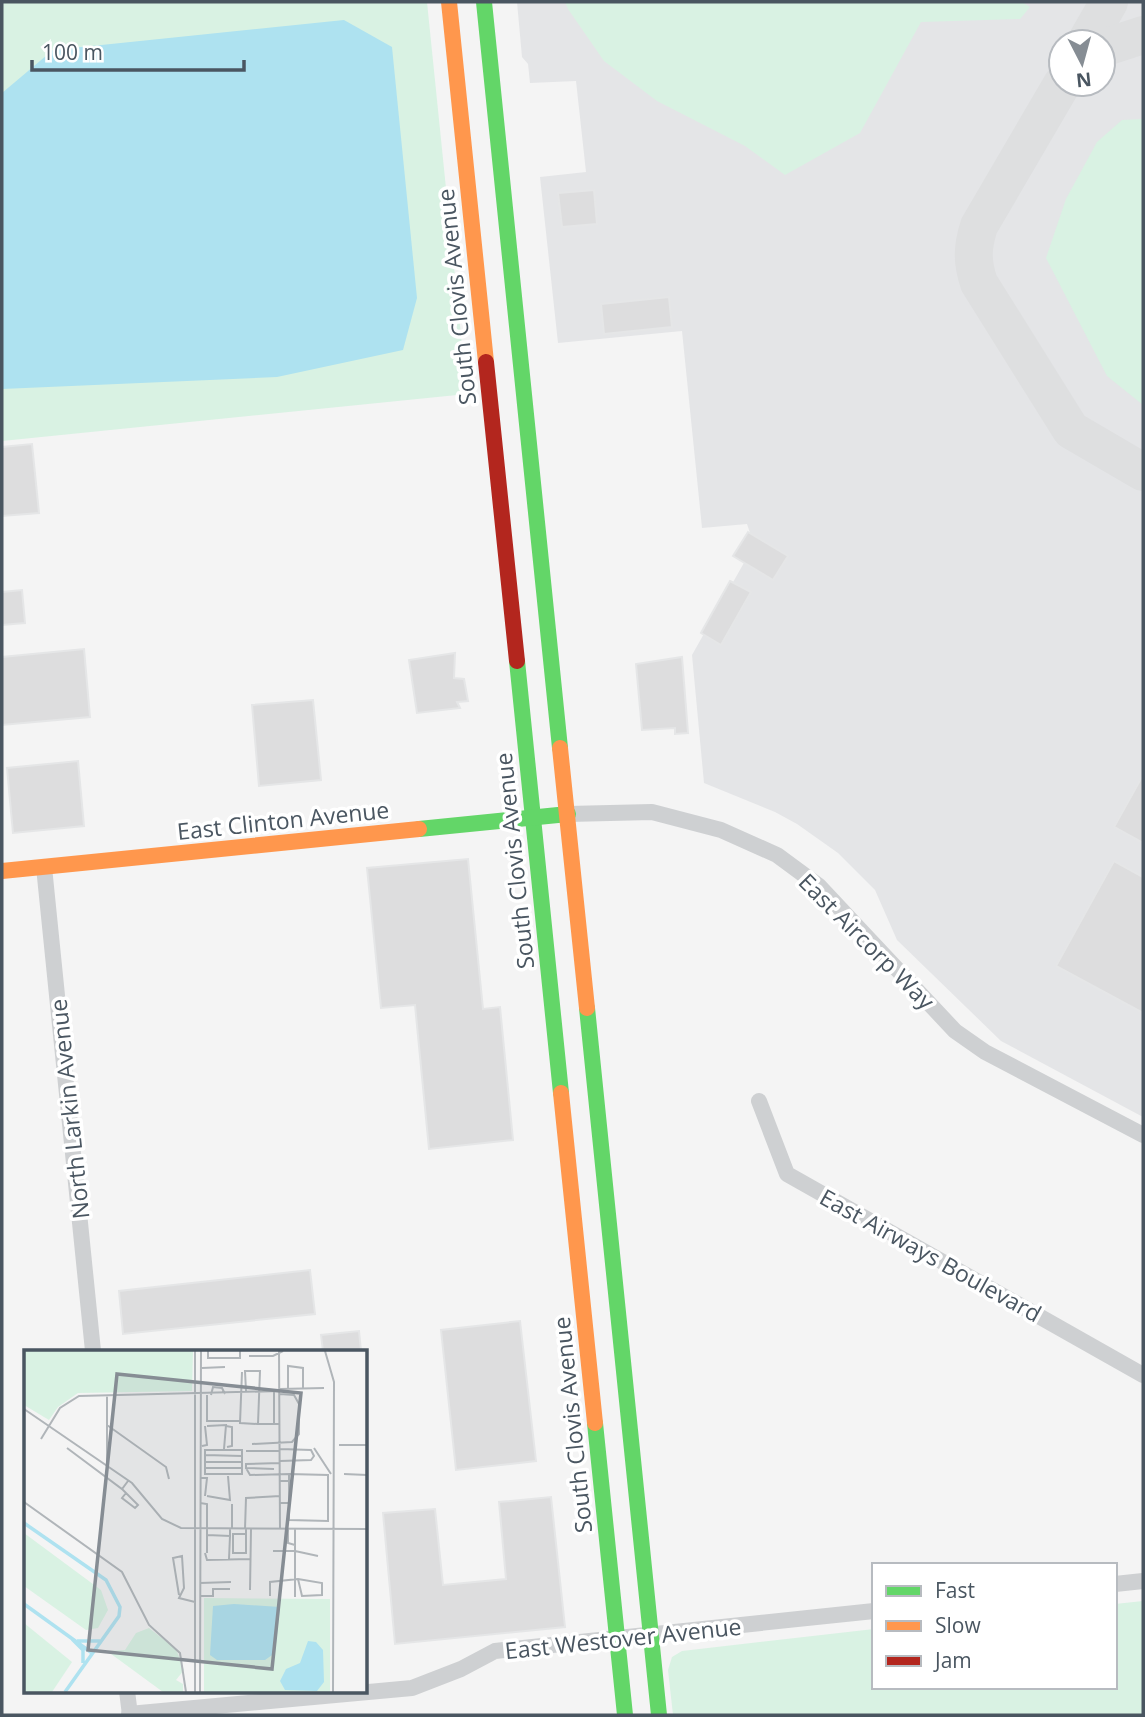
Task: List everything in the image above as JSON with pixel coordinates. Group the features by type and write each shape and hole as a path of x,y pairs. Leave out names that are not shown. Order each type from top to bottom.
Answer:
{"main road":[{"name":"South Clovis Avenue","path":"449,2 568,814 659,1715"},
{"name":"South Clovis Avenue","path":"484,2 533,818 625,1715"},
{"name":"East Clinton Avenue","path":"2,871 568,814"}],"street":[{"name":"East Aircorp Way","path":"568,814 652,812 721,830 778,855 819,886 955,1031 985,1052 1143,1135"},
{"name":"North Larkin Avenue","path":"44,867 93,1350"},
{"name":"East Airways Boulevard","path":"759,1101 787,1174 1143,1375"},
{"path":"1117,1584 1143,1581"},
{"name":"East Westover Avenue","path":"130,1715 412,1688 461,1670 495,1651 872,1611"},
{"path":"127,1692 130,1715"}],"shaded area":[{"path":"517,2 1143,2 1143,1117 1001,1041 897,940 875,890 838,853 775,812 704,783 692,655 754,545 747,524 702,528 682,331 558,343 540,177 586,172 576,81 530,83 528,64 522,57"}],"green space":[{"path":"2,2 427,2 467,394 2,441"},
{"path":"565,2 1022,2 1030,7 1020,19 921,22 860,133 785,175 745,146 657,101 604,61"},
{"path":"1143,119 1143,405 1107,376 1046,258 1066,199 1097,142 1122,120"},
{"path":"1143,1601 1143,1715 673,1715 668,1670 672,1657 682,1651 872,1629 872,1689 1117,1689 1117,1604"}],"water":[{"path":"344,20 392,47 417,298 403,350 277,377 2,389 2,93 53,50"}],"building":[{"path":"594,190 597,224 562,227 558,193"},
{"path":"669,297 672,327 604,334 601,304"},
{"path":"32,444 39,513 2,516 2,447"},
{"path":"748,532 788,556 773,580 733,556"},
{"path":"730,581 751,592 721,645 701,633"},
{"path":"22,590 25,623 2,625 2,592"},
{"path":"84,649 90,717 2,725 2,657"},
{"path":"455,653 454,678 464,679 468,701 457,702 460,708 417,713 409,660"},
{"path":"682,657 688,733 675,734 675,728 642,730 636,664"},
{"path":"313,700 321,780 259,786 252,705"},
{"path":"78,761 84,826 13,833 7,768"},
{"path":"1143,775 1143,843 1114,827"},
{"path":"468,859 483,1009 500,1007 513,1140 429,1149 415,1005 381,1008 367,868"},
{"path":"1114,861 1143,877 1143,1013 1056,966"},
{"path":"310,1270 315,1314 123,1334 119,1291"},
{"path":"520,1321 536,1461 456,1470 441,1330"},
{"path":"359,1331 361,1350 323,1350 321,1335"},
{"path":"551,1497 565,1627 395,1644 383,1513 435,1509 443,1585 506,1579 499,1502"}],"taxiway":[{"path":"1094,28 1109,2"},
{"path":"1117,43 1143,35"},
{"path":"1054,98 979,226 974,248 975,268 979,283 1071,430 1143,472"}],"traffic: fast":[{"path":"484,2 560,748"},
{"path":"517,661 561,1093"},
{"path":"419,829 568,814"},
{"path":"587,1008 659,1715"},
{"path":"595,1423 625,1715"}],"traffic: slow":[{"path":"449,2 486,362"},
{"path":"560,748 587,1008"},
{"path":"2,871 419,829"},
{"path":"561,1093 595,1423"}],"traffic: jam":[{"path":"486,362 517,661"}]}
